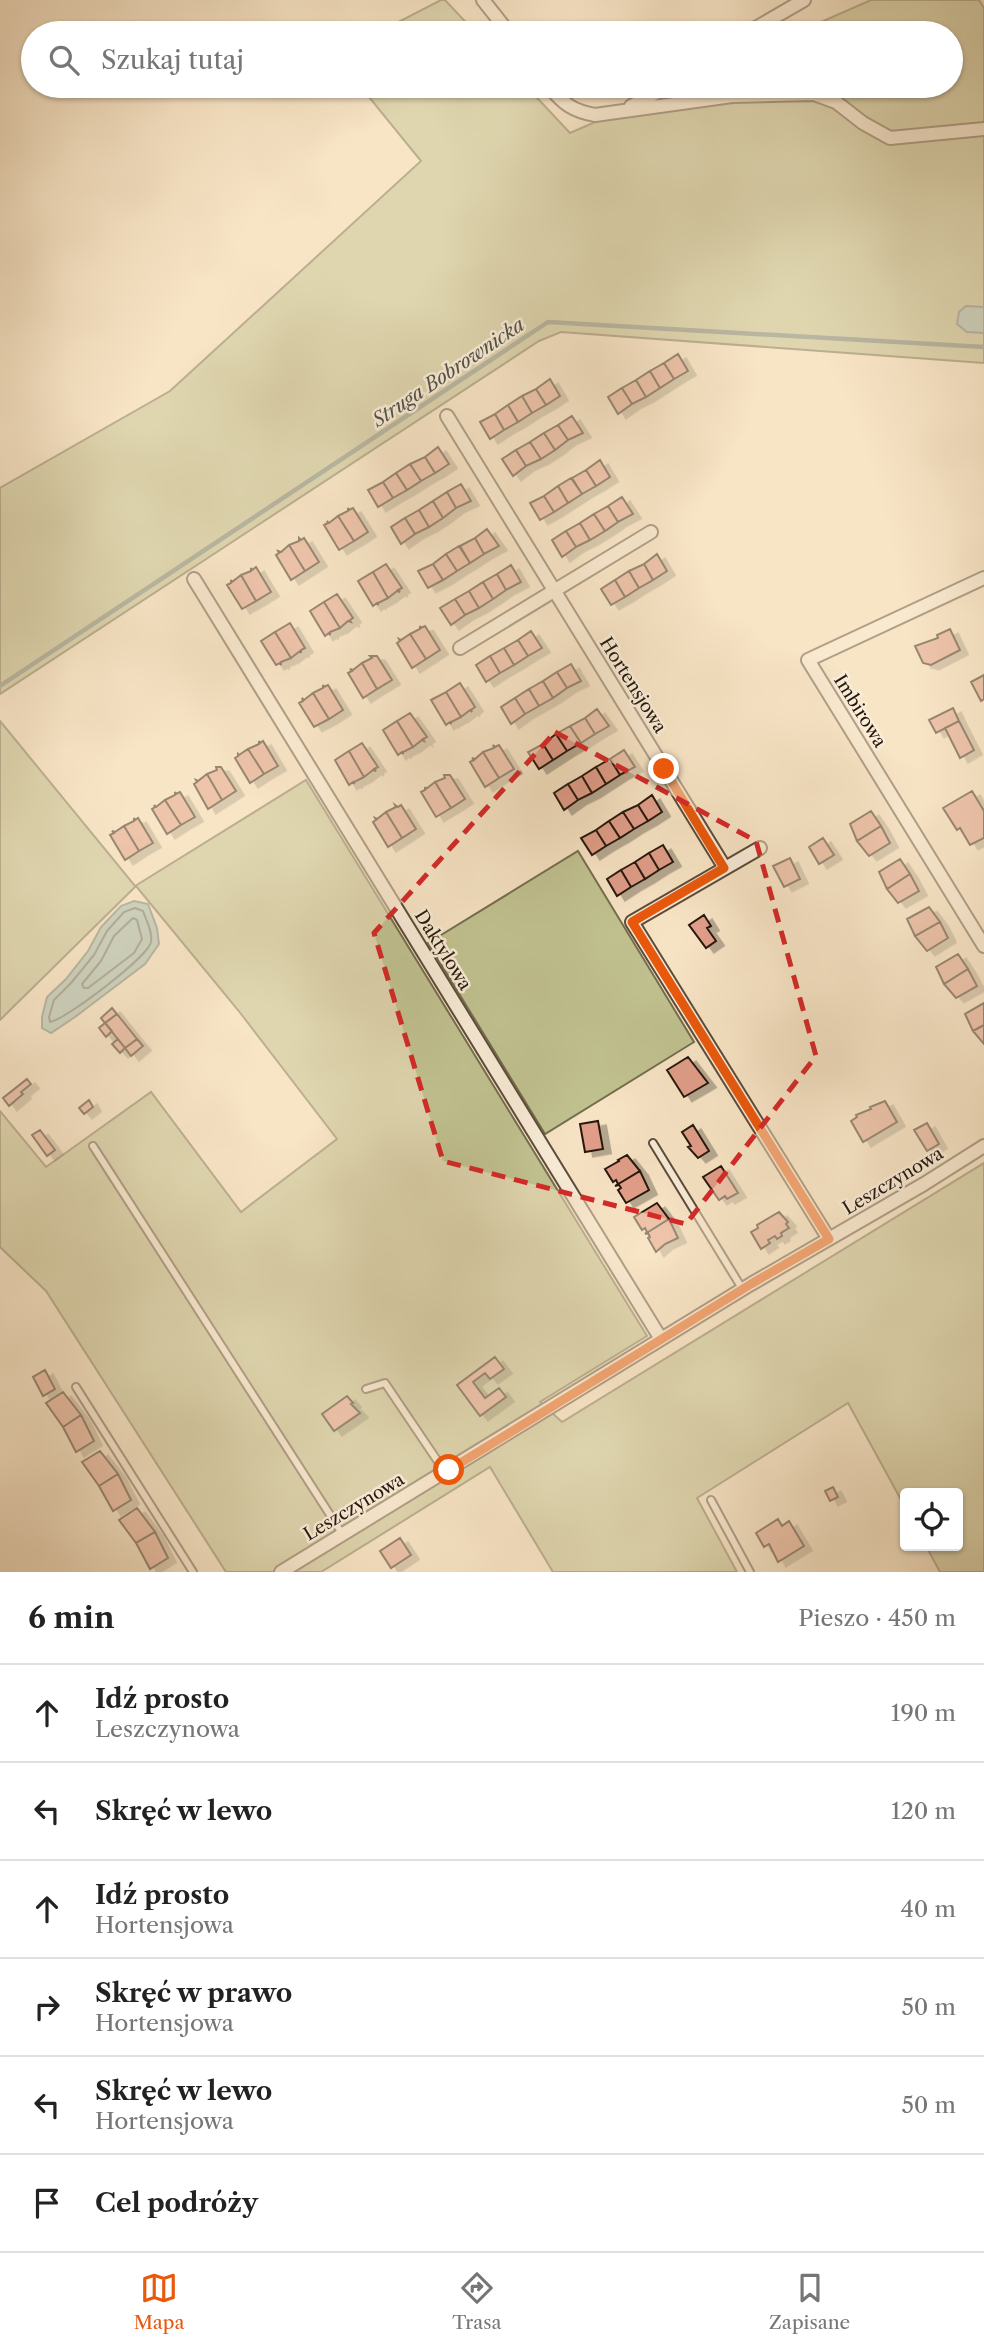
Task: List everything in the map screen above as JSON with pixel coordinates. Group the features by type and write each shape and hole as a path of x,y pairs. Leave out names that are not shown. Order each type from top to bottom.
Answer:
{"street":[{"path":"484,0 500,21"},
{"path":"768,21 804,0"},
{"path":"559,98 578,111 596,115 718,98"},
{"path":"614,113 651,98"},
{"path":"825,98 836,102 863,123 890,138 969,132 984,128"},
{"name":"Hortensjowa","path":"447,416 724,868"},
{"path":"460,648 651,532"},
{"name":"Imbirowa","path":"984,578 808,660 984,946"},
{"name":"Daktylowa","path":"194,579 662,1339"},
{"path":"760,848 632,922 829,1239"},
{"name":"Leszczynowa","path":"281,1572 984,1146"}],"lane":[{"path":"653,1143 743,1290"},
{"path":"93,1146 343,1535"},
{"path":"366,1390 385,1383 445,1472"},
{"path":"76,1387 193,1572"},
{"path":"711,1500 750,1572"}],"highlighted area":[{"path":"555,732 756,841 816,1056 686,1224 443,1161 374,933"}],"green space":[{"path":"445,0 465,21 400,21"},
{"path":"871,0 979,0 984,8 984,363 561,332 539,341 0,694 0,488 170,391 421,161 370,98 537,98 570,133 650,98 963,98 963,21 823,21"},
{"path":"0,721 135,886 306,780 647,1336 540,1402 562,1422 984,1163 984,1572 940,1572 929,1551 963,1551 963,1488 900,1488 900,1498 848,1403 697,1498 737,1572 553,1572 490,1467 321,1572 226,1572 46,1291 0,1247 0,1111 46,1167 151,1092 241,1212 337,1139 238,1010 136,886 0,1020"},
{"path":"578,851 694,1042 545,1134 428,943"}],"water":[{"path":"966,306 984,307 984,333 967,332 957,324 959,312"},
{"path":"134,901 148,904 157,928 159,944 145,964 51,1033 42,1028 47,997 66,979 88,951 101,927 121,906"}],"building":[{"path":"678,354 688,371 674,379 664,363"},
{"path":"664,363 674,379 660,388 650,371"},
{"path":"650,371 660,388 646,397 636,380"},
{"path":"550,379 560,396 546,405 536,389"},
{"path":"636,380 646,397 632,404 622,388"},
{"path":"622,388 632,404 618,414 608,397"},
{"path":"536,389 546,405 532,413 522,396"},
{"path":"522,396 532,413 518,422 508,405"},
{"path":"508,405 518,422 504,430 495,414"},
{"path":"495,414 504,430 490,439 480,422"},
{"path":"572,416 583,433 568,440 558,425"},
{"path":"558,425 568,440 555,450 544,433"},
{"path":"544,433 555,450 541,459 530,442"},
{"path":"530,442 541,459 526,466 516,450"},
{"path":"438,447 449,464 435,473 425,457"},
{"path":"516,450 526,466 513,476 502,459"},
{"path":"425,457 435,473 421,481 410,464"},
{"path":"600,460 610,477 596,486 586,470"},
{"path":"410,464 421,481 407,490 396,473"},
{"path":"586,470 596,486 582,494 572,478"},
{"path":"396,473 407,490 393,498 383,482"},
{"path":"571,478 582,494 568,503 558,486"},
{"path":"383,482 393,498 378,507 368,490"},
{"path":"461,484 471,501 456,508 447,492"},
{"path":"558,486 568,503 554,512 544,496"},
{"path":"447,492 456,508 443,518 433,501"},
{"path":"544,496 554,512 540,520 530,503"},
{"path":"622,497 633,514 618,522 608,506"},
{"path":"433,501 443,518 429,527 419,510"},
{"path":"608,506 618,522 605,531 594,514"},
{"path":"348,508 353,508 368,532 354,541 338,516 348,511"},
{"path":"419,510 429,527 415,534 405,518"},
{"path":"594,514 605,531 590,540 580,523"},
{"path":"338,516 354,541 339,550 324,525"},
{"path":"405,518 415,534 401,544 391,527"},
{"path":"580,523 590,540 576,547 566,531"},
{"path":"487,529 499,546 484,554 475,538"},
{"path":"566,531 576,547 562,557 552,540"},
{"path":"299,538 304,538 319,562 305,571 289,545 299,541"},
{"path":"475,538 484,554 470,563 460,546"},
{"path":"289,545 305,571 291,580 276,555"},
{"path":"459,546 470,563 457,571 446,554"},
{"path":"446,554 457,571 443,580 433,564"},
{"path":"657,554 667,571 653,580 644,564"},
{"path":"386,564 402,588 388,598 373,572"},
{"path":"433,564 443,580 428,588 418,571"},
{"path":"644,564 653,580 639,588 629,571"},
{"path":"511,565 521,582 506,590 497,574"},
{"path":"256,567 271,592 256,601 241,575"},
{"path":"629,571 639,588 625,597 615,580"},
{"path":"373,572 388,598 373,606 358,581"},
{"path":"497,574 506,590 493,599 483,582"},
{"path":"241,575 256,601 242,609 227,585"},
{"path":"615,580 625,597 611,605 601,589"},
{"path":"483,582 493,599 479,608 469,591"},
{"path":"469,591 479,608 465,615 455,599"},
{"path":"337,594 353,618 340,628 324,602"},
{"path":"455,599 465,615 451,625 440,608"},
{"path":"324,602 340,628 325,636 310,611"},
{"path":"290,623 305,648 291,658 275,632"},
{"path":"420,626 425,626 440,650 426,659 410,634 420,629"},
{"path":"950,629 960,650 931,665 923,663 915,646 938,638 937,635"},
{"path":"531,631 542,648 528,656 518,640"},
{"path":"275,632 291,658 281,662 281,665 276,665 261,641"},
{"path":"410,634 426,659 412,668 397,643 399,639"},
{"path":"518,640 528,656 514,665 504,648"},
{"path":"504,648 514,665 500,673 490,656"},
{"path":"370,656 377,656 392,680 377,689 362,663 372,658"},
{"path":"490,656 500,673 486,682 476,665"},
{"path":"362,663 377,689 363,698 348,673"},
{"path":"571,664 581,681 567,688 557,672"},
{"path":"557,672 567,688 553,698 543,681"},
{"path":"984,675 984,699 981,701 971,682"},
{"path":"543,681 553,698 539,706 529,689"},
{"path":"460,683 475,707 472,712 470,710 461,717 446,692"},
{"path":"323,685 328,685 343,710 329,719 313,693 323,688"},
{"path":"529,689 539,706 525,714 515,698"},
{"path":"446,692 461,717 446,725 431,700"},
{"path":"313,693 329,719 314,727 299,703 303,701 302,698 304,700"},
{"path":"515,698 525,714 511,724 501,707"},
{"path":"953,708 959,721 936,733 929,720"},
{"path":"597,709 609,726 595,734 585,718"},
{"path":"410,713 427,737 413,747 397,721"},
{"path":"585,718 595,734 581,743 570,726"},
{"path":"397,721 413,747 398,755 383,730"},
{"path":"959,721 974,750 960,758 945,728"},
{"path":"570,726 581,743 567,751 556,734"},
{"path":"556,734 567,751 553,760 543,744"},
{"path":"259,741 263,741 278,766 264,774 248,749 259,744"},
{"path":"362,743 378,767 364,777 349,751"},
{"path":"543,744 553,760 539,769 528,752"},
{"path":"493,745 499,745 514,769 499,778 483,752 494,748"},
{"path":"248,749 264,774 250,783 235,758"},
{"path":"624,750 635,767 620,775 610,759"},
{"path":"349,751 364,777 349,785 335,760"},
{"path":"483,752 499,778 485,787 470,762"},
{"path":"610,759 620,775 606,784 596,767"},
{"path":"216,767 221,767 236,791 222,800 207,774 217,770"},
{"path":"596,767 606,784 592,793 582,776"},
{"path":"207,774 222,800 208,809 194,784"},
{"path":"444,775 450,775 465,799 451,808 435,782 445,778"},
{"path":"582,776 592,793 578,800 568,784"},
{"path":"435,782 451,808 436,817 421,792"},
{"path":"568,784 578,800 564,810 554,793"},
{"path":"972,791 984,811 984,838 970,845 943,808"},
{"path":"175,792 180,792 195,817 181,825 165,800 175,795"},
{"path":"652,795 662,812 648,821 638,805"},
{"path":"165,800 181,825 167,834 152,809 154,805 156,807"},
{"path":"395,805 401,805 416,829 402,838 386,812 396,807"},
{"path":"638,805 648,821 634,829 623,812"},
{"path":"871,811 881,826 857,841 850,824"},
{"path":"386,812 402,838 388,847 373,822"},
{"path":"623,812 634,829 620,838 609,821"},
{"path":"134,818 138,818 153,843 139,851 124,826 134,821"},
{"path":"609,821 620,838 606,846 596,830"},
{"path":"124,826 139,851 125,860 110,835 114,833 112,831"},
{"path":"881,826 890,843 869,856 857,841"},
{"path":"596,830 606,846 592,855 581,838"},
{"path":"823,838 834,855 819,864 809,847"},
{"path":"663,845 673,862 659,870 649,853"},
{"path":"649,853 659,870 645,879 635,862"},
{"path":"790,858 800,879 784,887 773,866"},
{"path":"900,859 910,874 887,889 879,872"},
{"path":"635,862 645,879 631,887 621,870"},
{"path":"621,870 631,887 617,896 607,879"},
{"path":"910,874 919,891 898,903 887,889"},
{"path":"929,907 940,922 915,936 907,919"},
{"path":"704,915 711,926 707,928 716,941 706,948 689,925"},
{"path":"940,922 948,938 927,951 915,936"},
{"path":"958,954 968,969 944,984 936,967"},
{"path":"968,969 977,986 956,998 944,984"},
{"path":"984,1003 984,1025 973,1031 965,1014"},
{"path":"112,1008 117,1014 105,1023 101,1018"},
{"path":"117,1014 137,1039 125,1048 105,1023"},
{"path":"105,1023 112,1031 106,1037 99,1028"},
{"path":"984,1025 984,1044 973,1031"},
{"path":"118,1039 125,1048 120,1053 112,1044"},
{"path":"137,1039 143,1046 131,1056 125,1048"},
{"path":"688,1057 708,1083 684,1097 667,1070"},
{"path":"27,1079 31,1084 9,1106 3,1098"},
{"path":"89,1100 93,1107 84,1114 79,1108"},
{"path":"885,1101 897,1122 863,1142 851,1121 856,1115"},
{"path":"598,1121 603,1149 585,1152 580,1124"},
{"path":"927,1123 939,1144 927,1151 914,1130"},
{"path":"693,1125 709,1151 698,1158 688,1147 691,1146 682,1132"},
{"path":"40,1130 55,1150 47,1156 32,1135"},
{"path":"627,1155 640,1171 615,1186 618,1184 616,1180 613,1182 605,1169"},
{"path":"721,1166 738,1193 719,1200 703,1177"},
{"path":"640,1171 649,1190 626,1203 618,1190 621,1188 619,1185 615,1186"},
{"path":"657,1203 669,1219 645,1234 645,1228 642,1230 634,1217"},
{"path":"779,1212 788,1222 786,1224 789,1228 777,1239 775,1236 768,1240 770,1243 761,1249 751,1232 758,1228 757,1225"},
{"path":"669,1219 678,1238 656,1252 648,1233 645,1234"},
{"path":"495,1357 504,1369 490,1379 485,1373 473,1382 485,1398 499,1388 506,1397 480,1416 457,1385"},
{"path":"45,1370 55,1389 43,1396 33,1377"},
{"path":"63,1392 81,1415 63,1427 46,1403"},
{"path":"347,1396 360,1413 334,1431 322,1414"},
{"path":"81,1415 94,1441 76,1452 63,1427"},
{"path":"100,1451 118,1474 99,1486 82,1462"},
{"path":"118,1474 131,1500 113,1511 99,1486"},
{"path":"833,1487 838,1497 830,1501 825,1491"},
{"path":"137,1508 155,1532 136,1543 119,1520"},
{"path":"778,1519 782,1526 789,1521 804,1546 778,1562 769,1544 764,1547 756,1533"},
{"path":"155,1532 168,1558 150,1569 136,1543"},
{"path":"400,1538 411,1555 391,1568 380,1551"}],"waterway":[{"name":"Struga Bobrownicka","path":"0,686 548,322 984,347"}],"route":[{"path":"449,1470 829,1239 632,922 724,868 664,769"}]}
